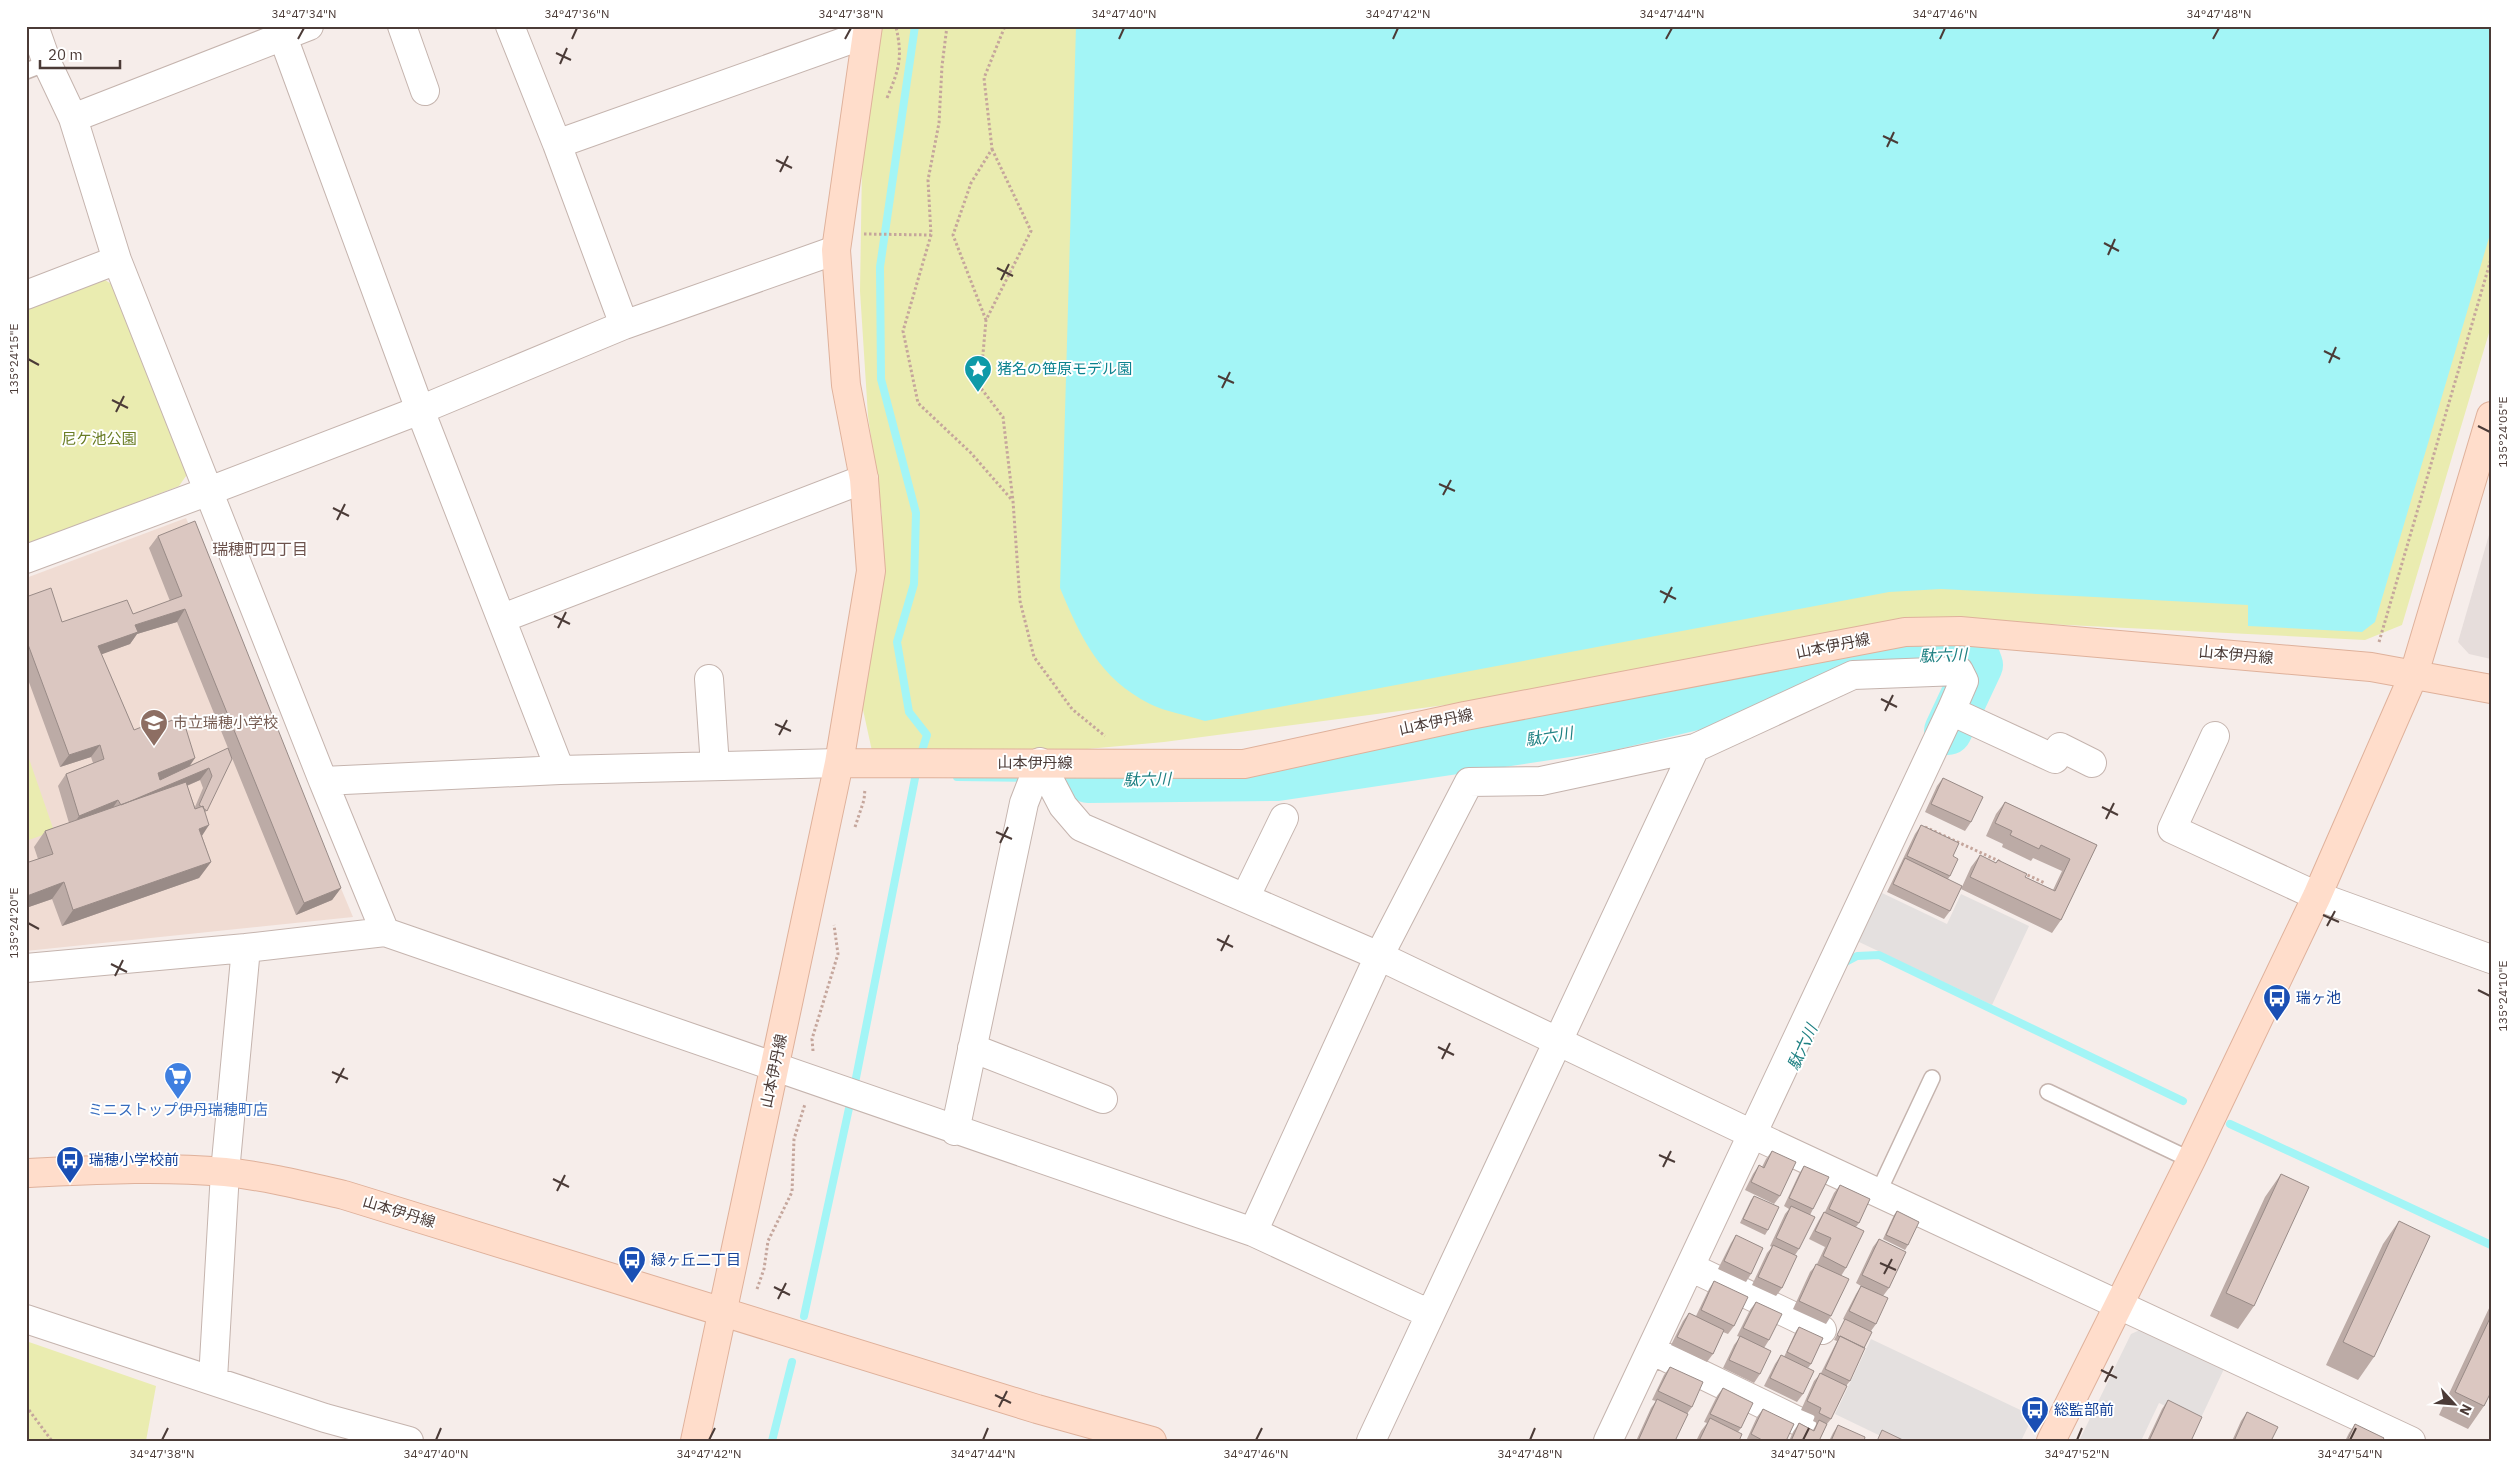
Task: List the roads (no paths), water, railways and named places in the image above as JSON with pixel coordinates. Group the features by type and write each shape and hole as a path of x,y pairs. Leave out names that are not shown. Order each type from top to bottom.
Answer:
{"main road":[{"path":"839,763 871,571 864,480 846,385 836,250 867,30"},
{"path":"2051,1441 2117,1304 2190,1160 2317,896 2414,674 2491,416"},
{"name":"山本伊丹線","path":"26,1173 130,1169 225,1172 285,1182 344,1195 721,1312 839,763 1244,764 1465,716 1905,632 1960,631 2371,666 2491,690"},
{"path":"695,1441 721,1312 1037,1409 1152,1441"}],"street":[{"path":"34,26 37,67 73,118 117,260 323,781 385,932"},
{"path":"73,118 281,31 310,26"},
{"path":"402,26 425,91"},
{"path":"510,26 557,144 624,325"},
{"path":"557,144 867,30"},
{"path":"281,31 420,410 503,618 560,770"},
{"path":"26,558 209,492 420,410 624,325 836,250"},
{"path":"27,293 117,260"},
{"path":"503,618 864,480"},
{"path":"1253,1232 1379,956 1469,782 1541,780 1695,748 1853,675 1959,671 1964,681 1955,713 1758,1136 1690,1267 1658,1353 1608,1441"},
{"path":"709,679 715,766"},
{"path":"1955,713 2055,759 2060,747 2092,763"},
{"path":"2215,736 2172,829 2317,896 2491,959"},
{"path":"1371,1441 1695,748"},
{"path":"1040,762 1063,806 1082,827 1379,956 1758,1136 2411,1441"},
{"path":"954,1131 1024,803 1040,762"},
{"path":"323,781 560,770 839,763"},
{"path":"1245,898 1284,818"},
{"path":"26,968 246,948 385,932 954,1131 1253,1232 1430,1314"},
{"path":"213,1379 225,1172 246,948"},
{"path":"972,1048 1103,1099"},
{"path":"1690,1267 1822,1330"},
{"path":"26,1319 213,1379 324,1418 409,1441"},
{"path":"1658,1353 1802,1423"}],"lane":[{"path":"1878,1192 1932,1078"},
{"path":"2048,1092 2190,1160"}],"water":[{"path":"1076,26 2491,26 2491,231 2375,622 2362,632 2248,626 2248,605 1941,589 1889,592 1205,721 1156,707 1132,694 1117,682 1084,640 1060,588"}],"waterway":[{"path":"915,26 880,267 881,379 916,513 914,584 897,642 909,712 927,735 920,757"},
{"name":"駄六川","path":"1088,779 1277,777 1608,727 1696,706 1738,688 1810,663 1889,656 1975,654 1979,665 1948,731"},
{"path":"854,1088 917,768"},
{"path":"957,777 1028,778"},
{"path":"1055,779 1088,779"},
{"path":"1840,965 1857,956 1879,955 2183,1101"},
{"path":"804,1316 851,1099"},
{"path":"2230,1124 2491,1245"},
{"path":"772,1441 792,1362"}],"place":[{"name":"猪名の笹原モデル園","path":"978,393"},
{"name":"市立瑞穂小学校","path":"154,747"},
{"name":"瑞ヶ池","path":"2277,1022"},
{"name":"ミニストップ伊丹瑞穂町店","path":"178,1100"},
{"name":"瑞穂小学校前","path":"70,1184"},
{"name":"緑ヶ丘二丁目","path":"632,1284"},
{"name":"総監部前","path":"2035,1434"}],"district":[{"name":"瑞穂町四丁目","path":"260,549"}],"park label":[{"name":"尼ケ池公園","path":"99,439"}]}
